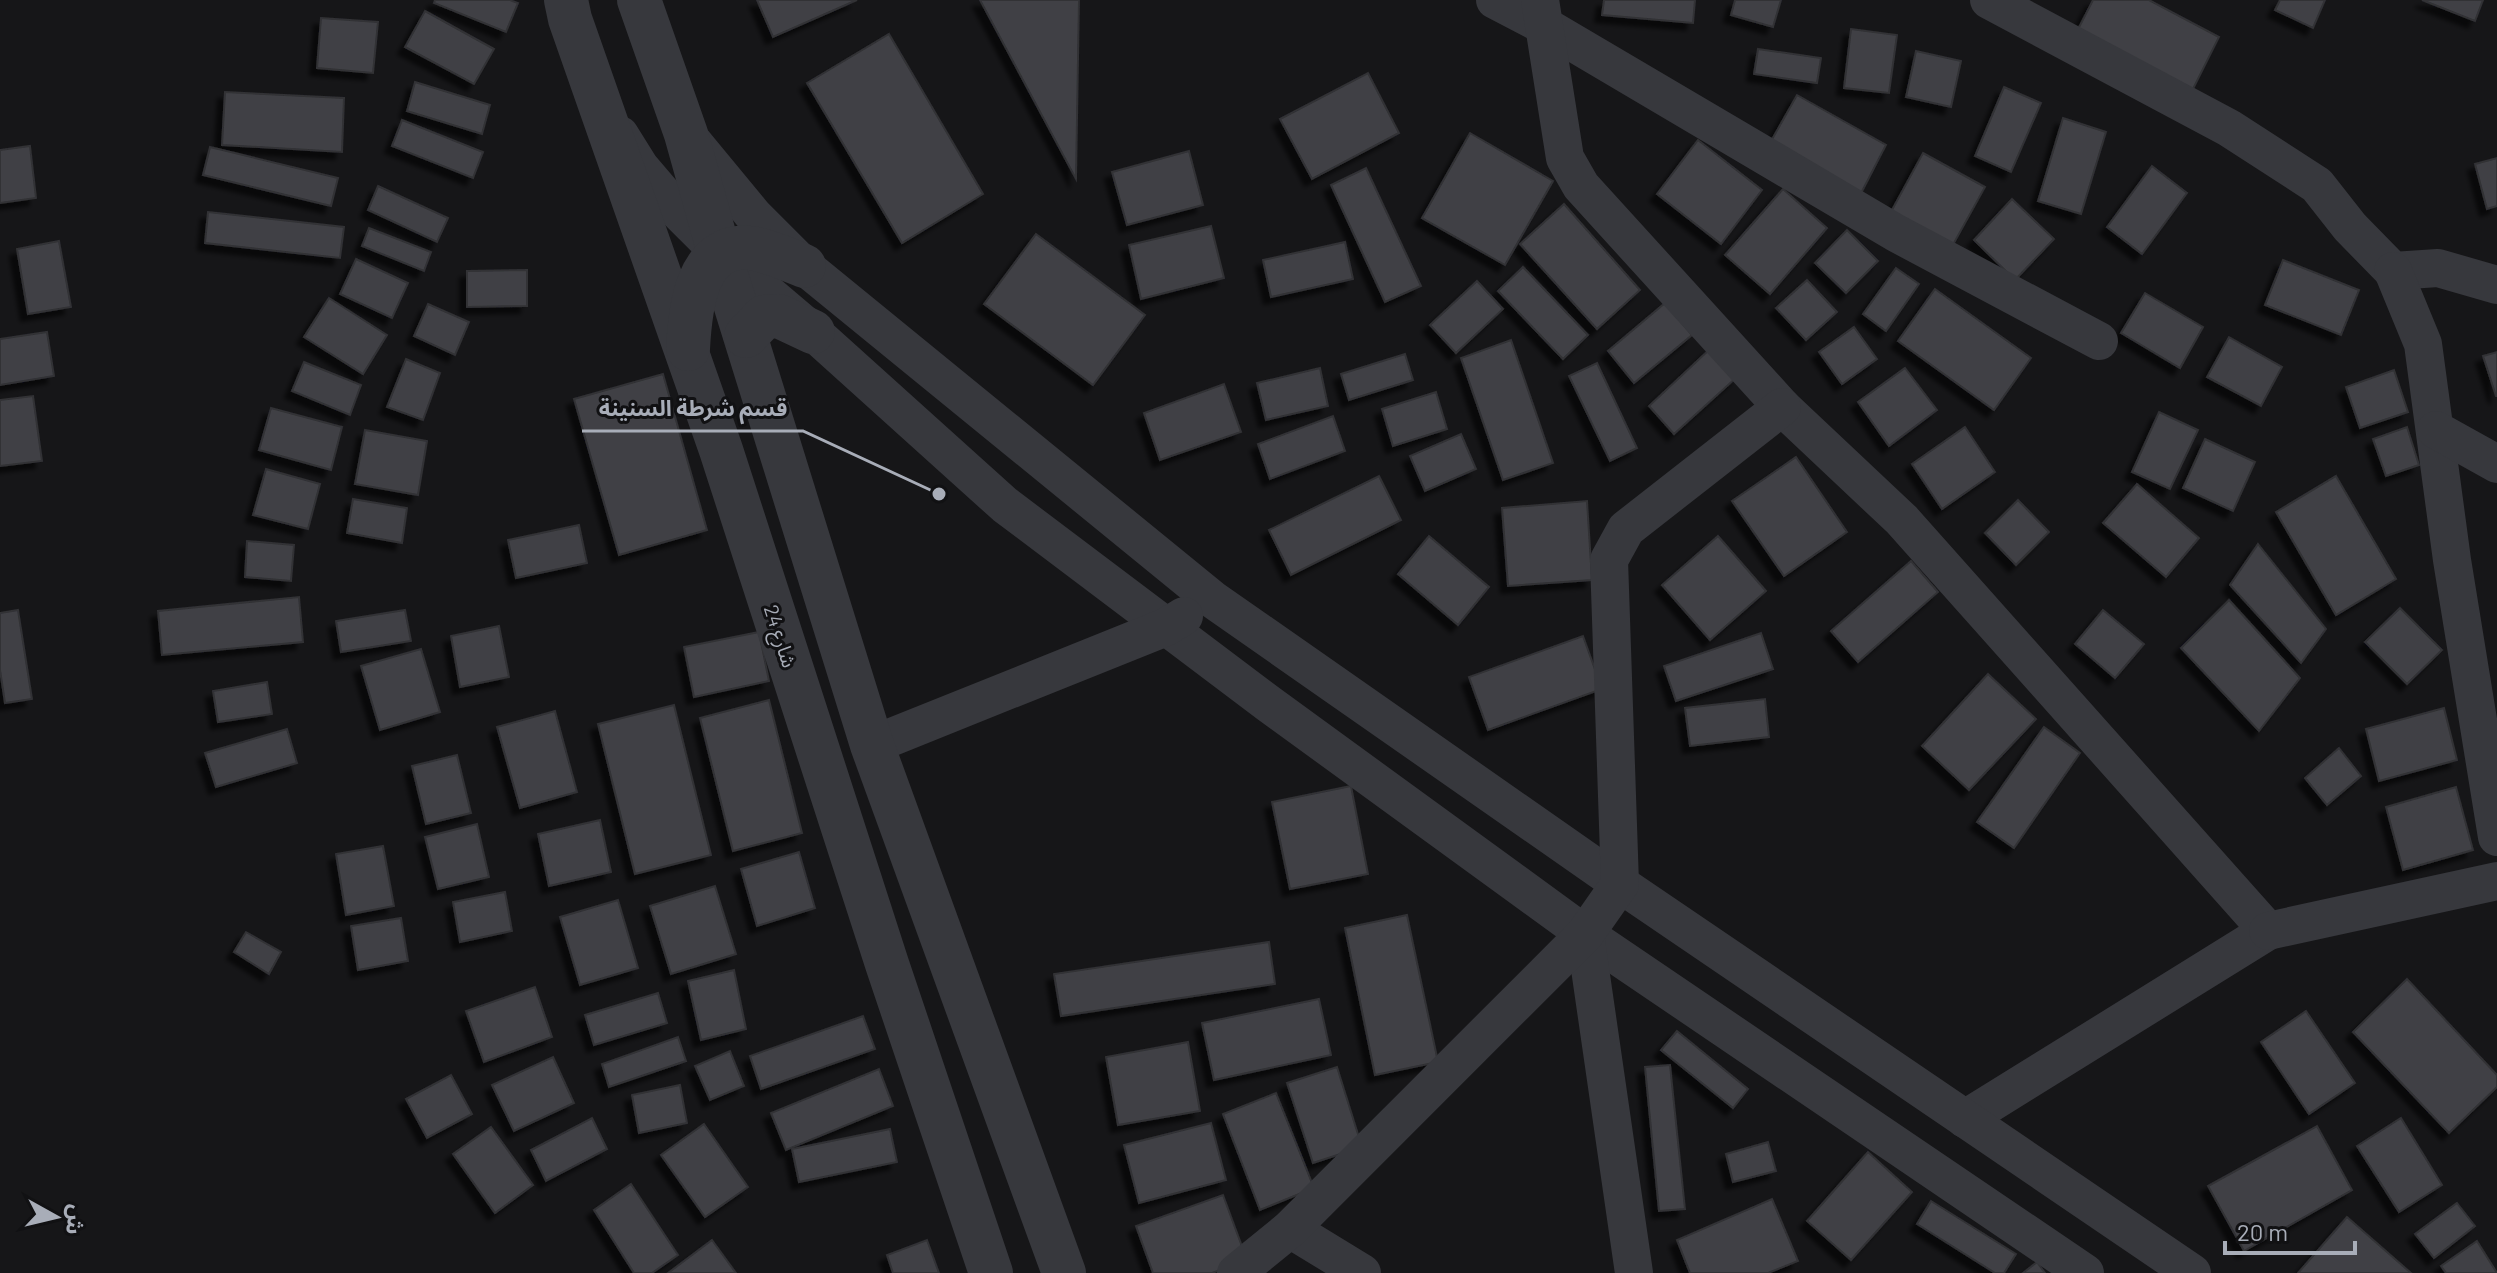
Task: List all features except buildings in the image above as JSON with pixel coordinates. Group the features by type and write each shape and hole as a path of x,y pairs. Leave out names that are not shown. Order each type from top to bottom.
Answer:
{"street":[{"name":"شارع 24","path":"566,0 570,19 721,450 887,964 991,1273"},
{"path":"639,0 686,134 719,252 872,745 1064,1273"},
{"path":"1495,0 1543,13 1896,233 2099,341"},
{"path":"1989,0 2229,128 2317,185 2350,227 2393,271 2423,344 2452,560 2497,837"},
{"path":"1543,13 1565,158 1581,186 1782,407 1902,520 2268,931"},
{"path":"601,104 640,167 719,252 827,344 1005,505 1585,934 2085,1273"},
{"path":"686,134 754,216 804,266 1212,599 1620,884 2192,1273"},
{"path":"687,356 690,318 700,283 709,261 719,252 748,248 804,266"},
{"path":"2393,271 2438,268 2497,285"},
{"path":"746,336 764,317 779,316 827,344"},
{"path":"827,344 871,319"},
{"path":"1236,1273 1290,1229 1585,934 1620,884 1609,560 1626,529 1782,407"},
{"path":"2436,430 2497,464"},
{"path":"872,745 1166,627 1212,599"},
{"path":"1965,1119 2268,931 2497,881"},
{"path":"1585,934 1634,1273"},
{"path":"1290,1229 1362,1273"}],"place":[{"name":"قسم شرطة السنينة","path":"939,494"}]}
